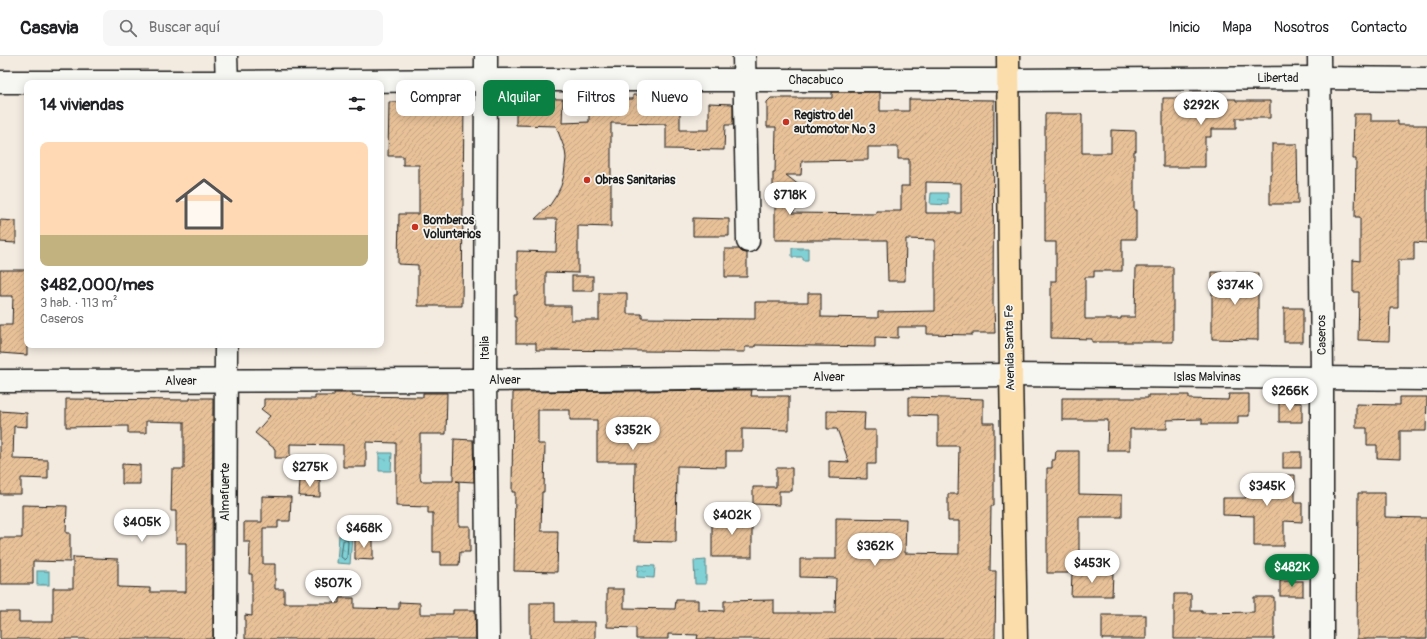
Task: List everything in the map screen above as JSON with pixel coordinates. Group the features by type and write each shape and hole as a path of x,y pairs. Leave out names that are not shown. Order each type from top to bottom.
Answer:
{"main road":[{"name":"Avenida Santa Fe","path":"1008,56 1010,375 1016,639"}],"street":[{"path":"226,56 226,80"},
{"name":"Italia","path":"486,56 486,80"},
{"path":"744,56 748,240"},
{"name":"Caseros","path":"1319,56 1322,377 1322,639"},
{"name":"Libertad","path":"1008,80 1319,78 1427,79"},
{"name":"Chacabuco","path":"384,81 483,80"},
{"name":"Chacabuco","path":"555,80 1008,80"},
{"name":"Chacabuco","path":"0,82 24,82"},
{"name":"Italia","path":"486,116 485,380 488,639"},
{"name":"Almafuerte","path":"225,639 226,348"},
{"name":"Islas Malvinas","path":"1010,375 1427,379"},
{"name":"Alvear","path":"0,381 485,380 1010,375"}],"water":[{"path":"931,193 948,193 948,205 930,204"},
{"path":"792,248 808,248 808,260 803,260 803,257 792,257"},
{"path":"379,453 392,453 391,471 379,471"},
{"path":"339,535 352,536 350,564 337,563"},
{"path":"706,560 706,584 695,584 694,561"},
{"path":"638,565 655,566 654,578 637,577"},
{"path":"37,571 49,571 49,585 37,585"}],"building":[{"path":"832,92 880,92 880,111 909,111 909,99 994,100 993,307 995,333 972,333 972,335 927,334 927,327 898,327 898,338 875,337 875,347 755,345 755,347 745,347 745,352 536,350 536,343 516,343 514,295 517,295 517,251 556,252 557,219 535,219 550,205 556,196 564,175 566,158 565,150 556,126 516,125 516,116 555,116 555,99 563,99 562,123 589,122 589,116 629,116 629,99 633,99 633,95 637,95 637,116 680,116 680,130 709,130 709,103 733,104 733,125 725,125 724,150 666,149 666,124 611,123 611,227 578,226 578,273 546,272 546,306 571,306 571,320 599,320 599,293 627,293 627,314 642,314 642,318 755,319 755,302 808,302 808,293 821,293 821,317 878,318 878,312 935,311 935,240 906,239 905,281 888,281 887,240 775,240 773,173 775,173 776,127 767,127 767,102 771,98 832,98","holes":["868,147 898,147 898,159 909,159 909,186 901,186 901,211 876,211 876,214 792,213 809,193 786,175 801,175 802,161 868,160","926,182 961,183 961,213 926,213"]},
{"path":"1163,98 1211,98 1236,99 1236,101 1270,101 1270,118 1236,118 1236,129 1211,129 1211,137 1205,137 1205,167 1163,167"},
{"path":"389,102 396,102 396,116 464,116 462,306 418,306 418,265 398,264 399,214 419,214 419,165 403,165 403,156 388,156"},
{"path":"1045,114 1082,114 1082,153 1111,153 1111,130 1136,131 1136,151 1134,151 1134,210 1136,210 1136,239 1122,239 1122,271 1094,271 1094,277 1085,277 1085,319 1121,319 1121,317 1135,317 1136,267 1173,267 1173,342 1092,342 1092,339 1051,338 1051,281 1056,281 1056,242 1045,242"},
{"path":"1354,114 1371,114 1371,121 1398,121 1398,125 1427,125 1427,243 1414,242 1414,260 1398,260 1398,308 1390,308 1389,341 1358,340 1359,292 1353,292 1353,260 1360,261 1360,217 1355,217 1356,159 1353,159"},
{"path":"1272,144 1297,144 1298,204 1270,204"},
{"path":"693,218 729,219 729,236 693,236"},
{"path":"0,220 16,221 16,243 0,242"},
{"path":"725,249 739,249 742,252 747,253 747,277 725,277"},
{"path":"0,270 24,270 24,348 27,348 27,355 0,353 0,325 12,325 13,296 0,296"},
{"path":"1212,272 1258,273 1258,340 1212,339"},
{"path":"572,276 593,276 593,291 572,291"},
{"path":"1284,308 1303,308 1303,342 1284,342"},
{"path":"752,390 751,396 789,396 789,430 742,429 742,451 726,451 726,467 677,466 676,542 634,541 635,462 597,462 597,420 570,420 570,410 538,410 538,444 545,444 544,492 542,492 541,531 558,531 557,572 514,571 515,492 512,492 513,392"},
{"path":"334,393 352,393 352,396 423,397 423,393 447,393 446,434 420,434 420,476 421,481 453,481 454,439 473,440 474,482 456,481 459,482 459,526 470,526 470,552 460,552 459,565 441,565 441,552 433,552 433,513 428,513 428,507 396,506 396,443 366,442 366,467 343,467 343,445 290,444 290,458 275,458 275,449 255,433 270,416 261,409 264,406 264,399 315,399 315,396 334,396"},
{"path":"1229,394 1249,394 1249,416 1238,416 1238,424 1202,424 1202,419 1167,420 1167,429 1130,429 1130,450 1107,450 1108,420 1062,420 1062,398 1148,398 1148,395 1189,395 1189,399 1228,400"},
{"path":"909,397 983,399 983,423 994,423 994,506 991,506 990,571 996,571 995,639 697,639 698,635 668,634 668,639 636,639 636,628 607,627 607,589 624,589 624,608 675,609 676,600 698,600 698,610 724,611 724,601 774,600 774,613 835,613 836,578 800,577 800,559 836,559 836,518 906,519 905,553 959,554 959,521 948,521 948,494 958,494 959,446 938,446 938,416 909,415"},
{"path":"1400,397 1427,397 1426,431 1400,431 1400,459 1377,458 1377,445 1367,445 1367,428 1356,428 1356,404 1400,405"},
{"path":"190,398 213,398 213,639 0,639 0,612 19,612 19,622 53,622 53,588 73,588 73,557 118,559 118,587 150,588 150,592 186,592 186,543 176,543 176,511 171,511 172,469 184,469 184,422 146,421 146,433 128,433 128,426 66,427 66,399 190,400"},
{"path":"1279,402 1302,403 1302,422 1279,422"},
{"path":"0,411 27,413 27,427 14,426 13,459 48,460 48,479 21,478 21,494 0,494"},
{"path":"827,411 865,412 864,430 876,430 876,464 867,464 867,479 829,478 829,461 849,462 837,429 827,429"},
{"path":"1056,451 1079,451 1079,494 1122,495 1122,517 1079,517 1079,573 1047,573 1047,468 1052,468 1052,460 1055,460"},
{"path":"1283,452 1301,452 1301,468 1283,468"},
{"path":"122,464 140,465 140,484 122,484"},
{"path":"776,468 792,468 792,491 779,491 779,505 753,504 753,487 776,487"},
{"path":"1246,475 1295,475 1295,503 1302,503 1302,522 1284,521 1284,546 1254,546 1254,516 1223,515 1223,498 1246,498"},
{"path":"300,480 320,480 320,497 299,496"},
{"path":"1358,493 1385,493 1385,517 1427,518 1427,639 1357,639"},
{"path":"262,496 291,497 290,521 278,521 278,528 263,528 263,564 275,564 275,589 284,589 284,603 339,603 339,598 354,598 354,608 399,609 399,602 420,603 420,614 453,614 453,610 475,610 476,639 245,639 245,615 252,616 252,574 249,574 250,542 244,542 244,522 262,522"},
{"path":"22,505 67,506 66,533 70,533 70,562 33,561 33,584 0,584 0,538 22,538"},
{"path":"712,516 752,516 752,557 712,557"},
{"path":"355,539 373,539 373,560 355,559"},
{"path":"1072,573 1113,573 1112,596 1071,596"},
{"path":"1280,581 1303,581 1303,596 1280,596"},
{"path":"1174,594 1191,594 1191,611 1202,611 1202,613 1254,612 1254,597 1274,597 1274,639 1174,639"},
{"path":"530,603 555,603 555,622 595,622 595,639 530,639"},
{"path":"1102,615 1146,615 1146,639 1102,639"}],"place":[{"name":"Registro del automotor Nº 3","path":"786,122"},
{"name":"Obras Sanitarias","path":"587,180"},
{"name":"Bomberos Voluntarios","path":"415,227"}]}
